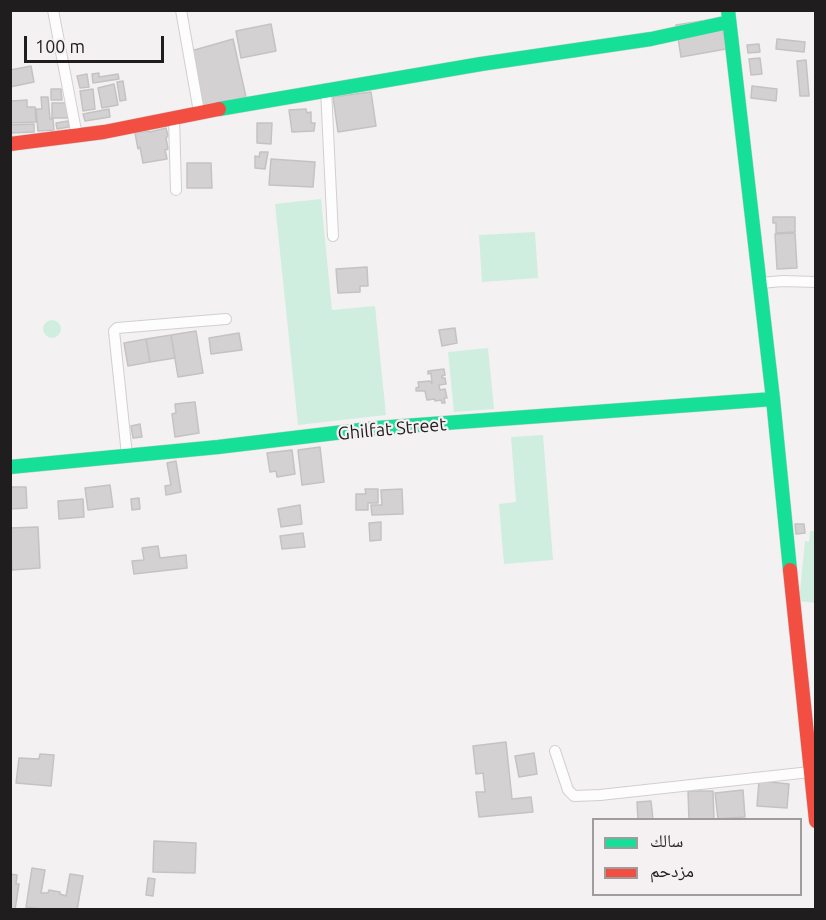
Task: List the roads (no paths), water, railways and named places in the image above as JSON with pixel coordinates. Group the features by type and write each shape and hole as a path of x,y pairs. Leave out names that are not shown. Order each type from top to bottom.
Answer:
{"street":[{"path":"54,10 77,136"},
{"path":"181,10 199,112"},
{"path":"10,144 77,136 326,89 651,39 728,16 773,399 816,821"},
{"path":"326,89 333,236"},
{"path":"174,117 176,190"},
{"path":"760,283 816,282"},
{"path":"127,455 114,331 117,328 225,319"},
{"name":"Ghilfat Street","path":"10,467 277,441 377,428 773,399"},
{"path":"555,752 568,790 574,796 810,772"}]}
